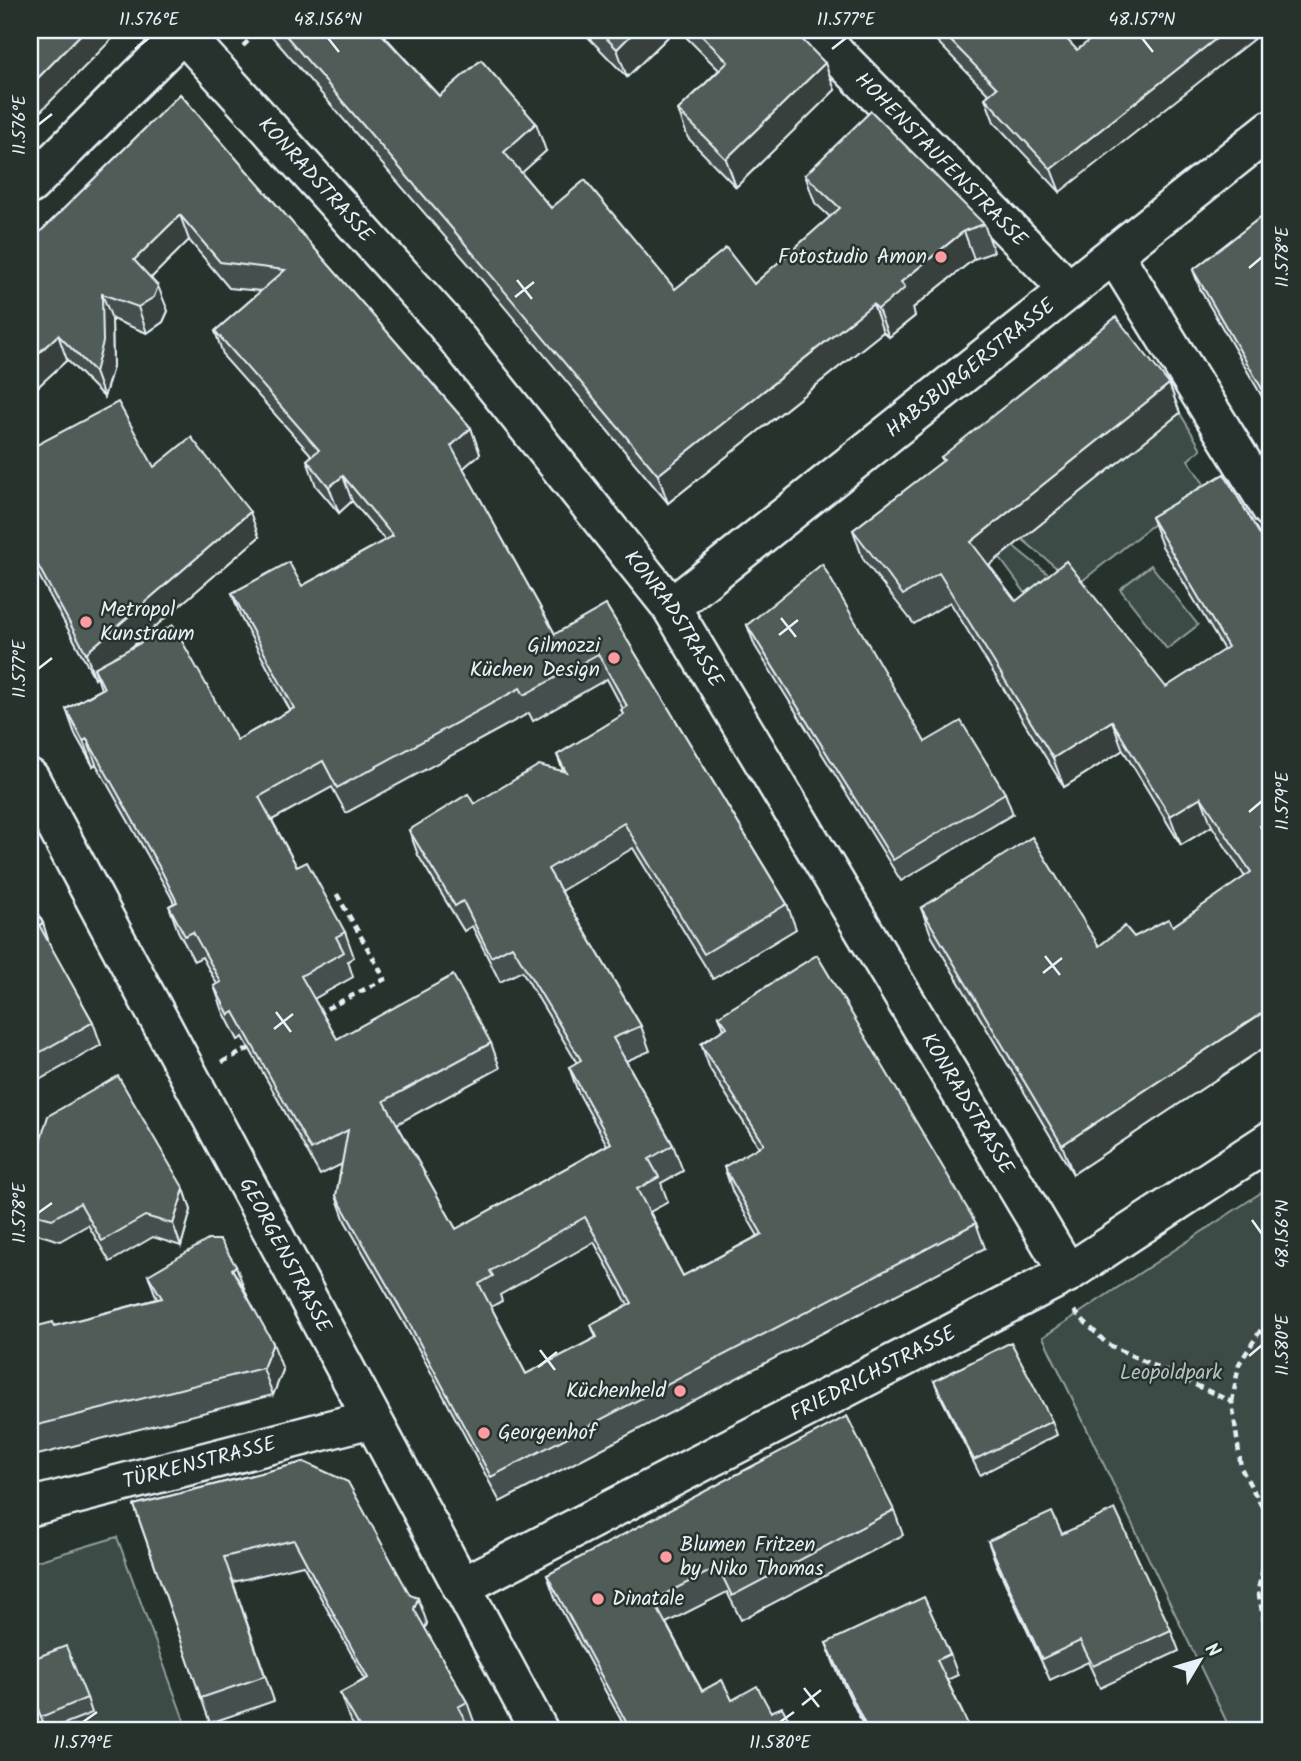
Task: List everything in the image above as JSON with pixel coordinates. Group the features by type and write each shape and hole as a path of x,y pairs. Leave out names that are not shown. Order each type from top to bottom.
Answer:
{"street":[{"name":"HOHENSTAUFENSTRASSE","path":"813,30 1069,290"},
{"name":"KONRADSTRASSE","path":"184,31 442,320 671,607 1059,1277"},
{"path":"30,185 184,31"},
{"name":"HABSBURGERSTRASSE","path":"671,607 1271,129"},
{"path":"1114,254 1271,509"},
{"name":"GEORGENSTRASSE","path":"30,778 539,1731"},
{"name":"FRIEDRICHSTRASSE","path":"461,1587 1059,1277 1271,1140"},
{"name":"TÜRKENSTRASSE","path":"30,1507 370,1419"}],"path":[{"path":"218,72 259,30"},
{"path":"315,1015 385,979 335,891"},
{"path":"222,1063 257,1045"},
{"path":"1059,1277 1107,1344 1233,1402"},
{"path":"1271,1314 1239,1364 1233,1402 1241,1468 1271,1523"},
{"path":"1271,1534 1258,1590 1271,1659"}],"green space":[{"path":"1180,413 1201,449 1188,460 1204,484 1077,585 1022,539"},
{"path":"1013,546 1073,594 1043,617 999,557"},
{"path":"1151,565 1198,625 1167,649 1120,589"},
{"name":"Leopoldpark","path":"1271,1186 1271,1731 1231,1731 1043,1337"},
{"path":"117,1537 188,1731 30,1731 30,1563"}],"building":[{"path":"30,30 85,30 30,86"},
{"path":"281,30 378,30 439,96 481,60 536,123 504,152 551,208 585,180 675,289 726,248 754,284 840,208 805,175 871,111 984,224 964,231 901,282 905,288 878,309 873,304 658,475 461,239"},
{"path":"598,30 636,30 617,49"},
{"path":"696,30 793,30 825,63 726,159 678,110 728,62"},
{"path":"940,30 1058,30 1077,50 1103,30 1227,30 1051,169 985,98 997,88"},
{"path":"180,94 471,428 451,446 555,634 606,605 787,904 704,954 624,823 548,869 641,1026 613,1038 673,1145 649,1159 659,1177 637,1189 683,1276 762,1234 724,1167 764,1144 701,1044 727,1027 719,1016 817,955 976,1223 491,1477 409,1323 336,1196 348,1130 311,1150 234,1012 229,1015 214,986 221,982 193,932 185,936 169,906 177,902 161,870 87,739 83,741 66,709 104,688 94,668 173,625 237,740 294,708 232,593 289,562 302,586 393,536 343,476 329,487 307,460 319,450 215,331 285,270 220,262 180,215 134,260 158,286 154,297 138,307 102,294 103,342 95,372 58,335 30,361 30,242","holes":["598,654 627,706 621,710 624,714 557,755 566,772 539,765 474,804 468,794 409,830 455,906 463,901 491,957 512,946 581,1060 569,1067 611,1143 456,1229 384,1101 491,1043 453,975 337,1039 301,976 344,952 336,937 345,932 307,862 297,867 259,797 323,761 337,788 520,688 524,695","585,1217 632,1303 591,1325 597,1337 526,1374 479,1284 493,1276 490,1271"]},
{"path":"1271,209 1271,398 1268,399 1193,270"},
{"path":"1116,317 1169,384 971,542 1016,601 1066,561 1166,687 1228,647 1151,517 1224,474 1271,553 1271,818 1260,826 1271,843 1271,1007 1062,1145 921,908 1032,837 1099,946 1125,926 1134,937 1168,919 1173,926 1251,872 1201,797 1170,816 1112,721 1053,758 939,573 903,595 853,530 944,460 941,457"},
{"path":"118,402 154,467 191,437 250,512 86,653 30,551 30,436 35,446"},
{"path":"822,564 925,742 961,721 1005,793 893,860 747,625"},
{"path":"30,899 43,923 39,925 93,1022 30,1058"},
{"path":"118,1076 184,1189 173,1224 145,1216 102,1241 80,1203 52,1219 30,1213 30,1174 48,1116"},
{"path":"208,1240 220,1240 236,1266 232,1269 273,1343 263,1368 30,1427 30,1328 53,1322 54,1326 162,1298 148,1275"},
{"path":"1011,1342 1052,1421 974,1460 934,1381"},
{"path":"847,1416 894,1510 732,1596 718,1567 653,1600 702,1691 722,1680 732,1700 757,1686 771,1712 782,1707 795,1731 631,1731 547,1575"},
{"path":"304,1462 348,1482 410,1595 418,1598 414,1609 467,1702 458,1707 471,1731 362,1731 340,1693 368,1678 294,1540 224,1557 265,1676 201,1698 134,1505"},
{"path":"1115,1509 1171,1630 1093,1666 1080,1641 1042,1659 988,1541 1052,1512 1062,1534"},
{"path":"924,1597 950,1654 937,1660 971,1731 868,1731 826,1643"},
{"path":"66,1646 87,1698 41,1717 30,1688 30,1660"}],"place":[{"name":"Fotostudio Amon","path":"941,257"},
{"name":"Metropol Kunstraum","path":"86,622"},
{"name":"Gilmozzi Küchen Design","path":"614,658"},
{"name":"Küchenheld","path":"680,1391"},
{"name":"Georgenhof","path":"484,1433"},
{"name":"Blumen Fritzen by Niko Thomas","path":"666,1557"},
{"name":"Dinatale","path":"598,1599"}]}
